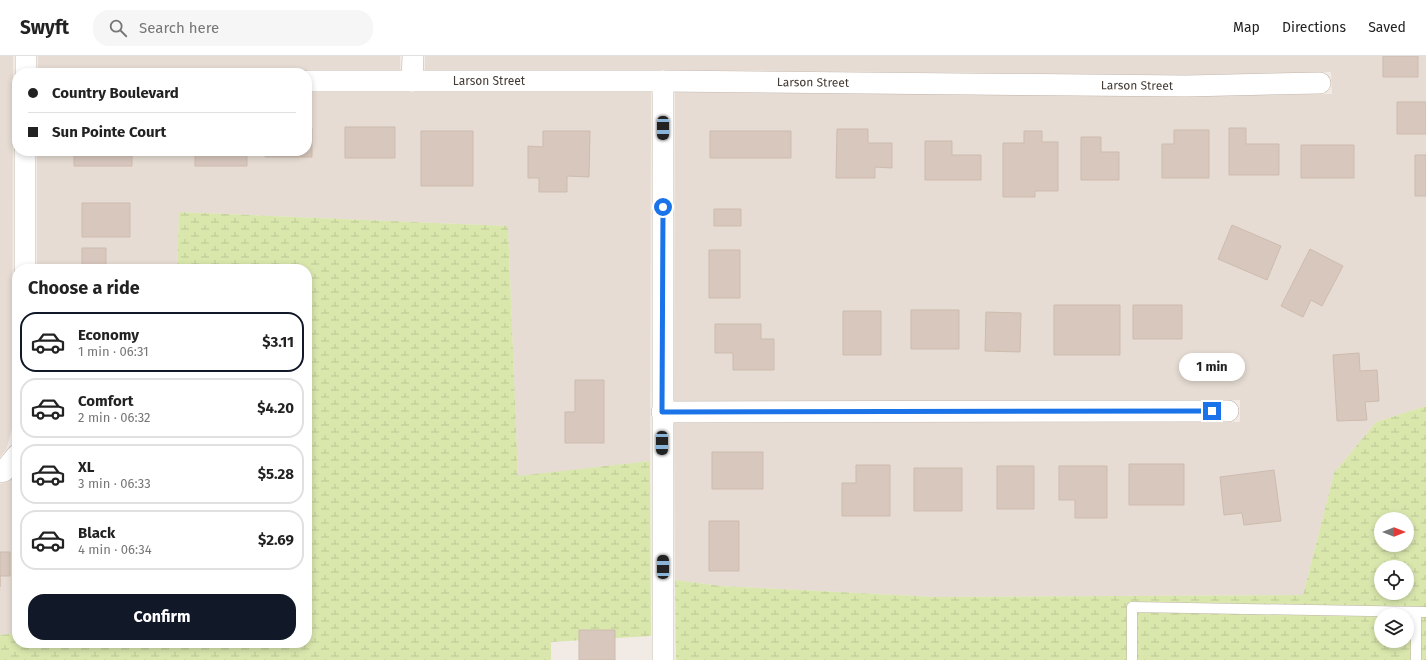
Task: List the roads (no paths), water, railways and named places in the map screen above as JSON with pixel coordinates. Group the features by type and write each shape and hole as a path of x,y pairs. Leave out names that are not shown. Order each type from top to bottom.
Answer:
{"street":[{"path":"26,56 26,68"},
{"path":"412,81 413,56"},
{"name":"Larson Street","path":"312,81 663,81 1186,86 1320,83"},
{"path":"663,81 663,660"},
{"path":"25,156 25,264"},
{"path":"662,412 1228,411"},
{"path":"0,472 4,471 12,461"}],"lane":[{"path":"1132,660 1132,607 1421,612 1416,660"}]}
